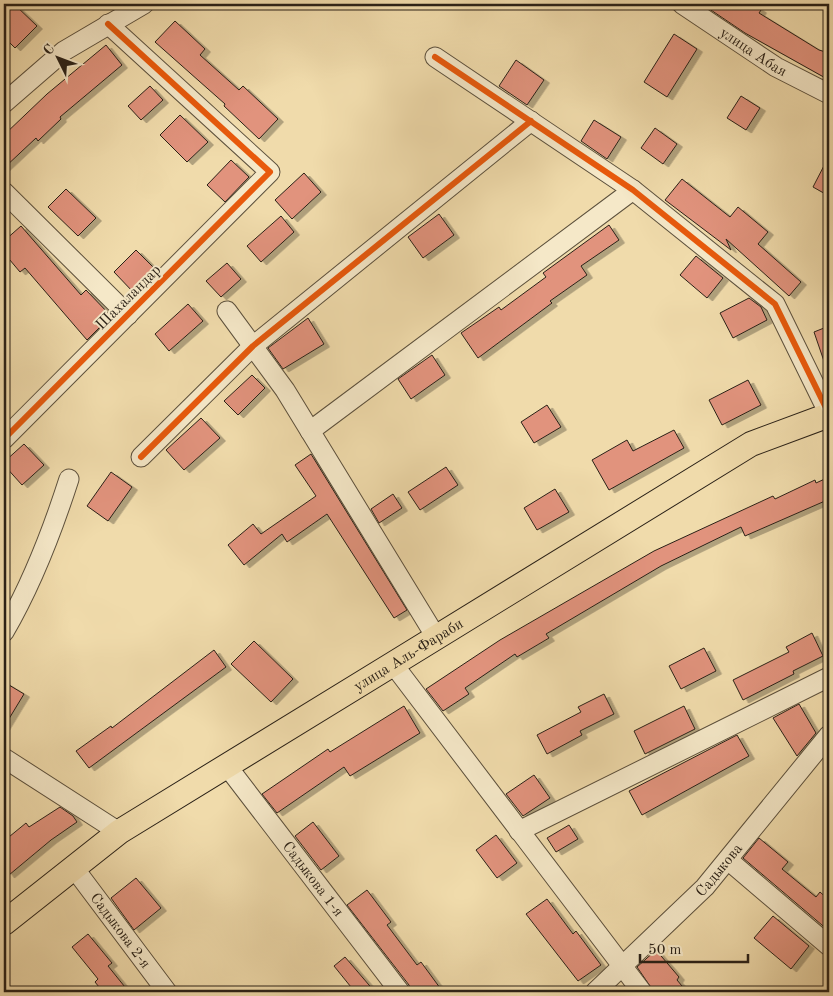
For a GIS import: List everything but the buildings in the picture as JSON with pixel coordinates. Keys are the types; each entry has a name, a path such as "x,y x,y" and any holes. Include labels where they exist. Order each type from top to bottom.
{"main road":[{"name":"улица Аль-Фараби","path":"4,923 119,832 751,444 829,414"}],"street":[{"path":"4,104 64,50 144,4"},
{"name":"улица Абая","path":"682,4 776,68 829,94"},
{"name":"Шахаландар","path":"4,440 270,172 108,24"},
{"path":"435,57 633,190 775,304 829,414"},
{"path":"141,457 253,346 531,121"},
{"path":"310,431 633,190"},
{"path":"4,192 128,315"},
{"path":"227,311 286,390 436,637"},
{"path":"4,632 18,608 53,528 69,479"},
{"path":"393,664 642,992"},
{"path":"519,831 829,677"},
{"name":"Садыкова","path":"595,992 705,887 829,735"},
{"path":"4,758 119,832"},
{"name":"Садыкова 1-я","path":"227,766 400,992"},
{"path":"728,860 829,946"},
{"name":"Садыкова 2-я","path":"74,868 167,992"}],"cycle path":[{"path":"4,439 270,172 108,24"},
{"path":"435,57 633,190 775,304 829,414"},
{"path":"141,457 253,346 531,121"}]}
